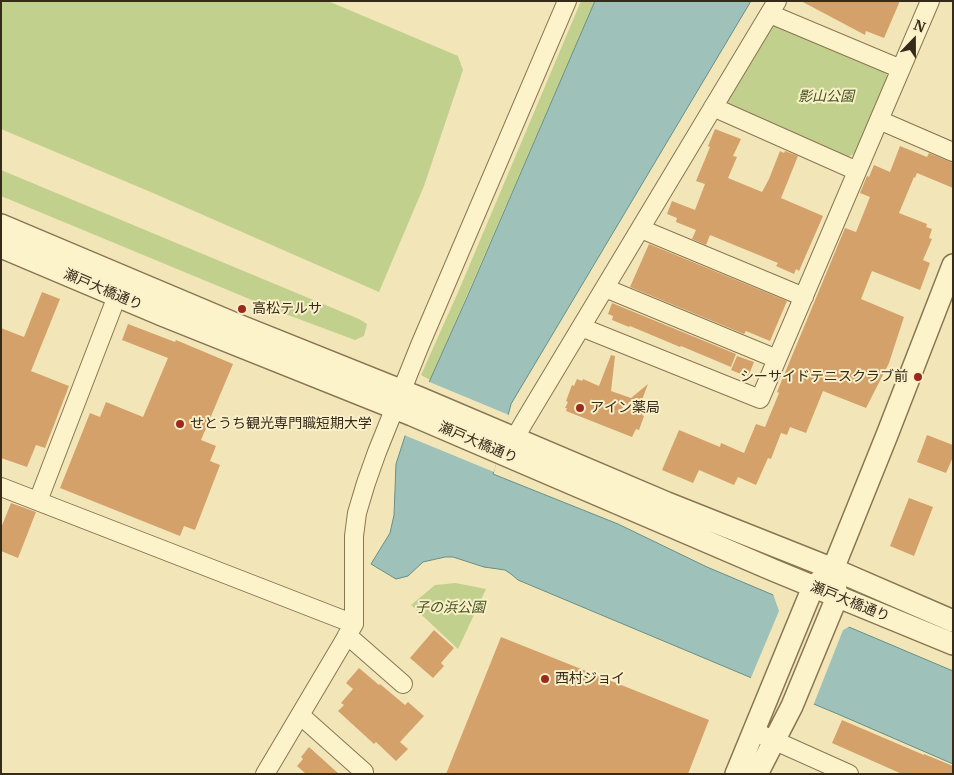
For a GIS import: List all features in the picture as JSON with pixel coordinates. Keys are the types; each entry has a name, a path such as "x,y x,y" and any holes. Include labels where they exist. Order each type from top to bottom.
{"street":[{"path":"265,774 351,630 354,536 357,513 377,452 407,403 567,1"},
{"path":"582,328 760,399 930,1"},
{"path":"506,445 582,328 773,8 901,69"},
{"path":"714,107 857,170"},
{"path":"879,120 953,152"},
{"name":"瀬戸大橋通り","path":"1,225 238,325 407,403 506,445 667,503 833,569 953,621"},
{"path":"641,229 804,297"},
{"name":"瀬戸大橋通り","path":"1,247 117,296 407,403"},
{"path":"736,774 809,595 833,569 953,265"},
{"path":"605,288 777,359"},
{"path":"38,501 117,296"},
{"name":"瀬戸大橋通り","path":"506,445 833,606 953,644"},
{"path":"1,486 351,630 403,684"},
{"path":"757,774 792,706 833,606 833,569"},
{"path":"300,715 364,772"},
{"path":"753,731 850,774"}],"green space":[{"path":"1,1 328,1 458,56 463,70 424,186 379,292 1,129"},
{"path":"581,1 595,1 430,380 421,375 459,290"},
{"name":"影山公園","path":"776,23 884,68 888,78 854,154 846,158 730,107 727,99 766,30"},
{"path":"1,170 359,319 367,324 364,336 355,340 288,315 1,196"},
{"name":"子の浜公園","path":"456,583 486,589 458,649 411,605 435,585"}],"water":[{"path":"595,1 751,1 511,404 493,474 618,524 707,567 953,671 953,764 518,580 505,570 484,567 453,557 445,557 423,562 408,576 396,579 371,564 390,533 394,515 396,464 405,436"}],"pier":[{"path":"427,381 509,415 494,472 404,435"},
{"path":"772,591 852,625 843,630 813,706 750,680 779,611"}],"building":[{"path":"801,1 900,1 884,38 866,31 865,35"},
{"path":"715,129 741,139 733,156 737,157 728,178 762,192 780,151 798,156 781,198 823,216 799,271 796,269 794,274 776,266 778,263 710,235 706,245 692,239 696,230 676,222 677,218 667,214 672,201 695,210 705,184 696,181"},
{"path":"900,146 927,157 929,153 953,163 953,188 917,173 899,213 927,224 926,227 932,229 929,238 932,239 923,260 930,263 920,290 872,271 861,299 904,317 889,363 866,408 823,391 806,433 790,427 787,435 781,433 771,459 768,458 756,485 738,477 734,485 699,470 693,483 662,470 679,430 720,447 721,443 744,453 756,424 765,427 779,393 777,392 845,228 856,232 870,197 860,193 867,176 869,177 874,165 890,172"},
{"path":"649,244 787,301 770,341 746,331 744,334 630,287"},
{"path":"42,292 60,299 31,371 69,386 45,448 36,445 27,467 1,458 1,328 24,337"},
{"path":"612,303 736,354 731,367 612,320 613,316 608,314"},
{"path":"128,324 175,342 176,340 233,364 201,440 216,446 210,461 220,465 195,530 184,526 180,536 60,488 90,413 100,417 106,402 143,417 168,358 122,340"},
{"path":"611,355 615,356 611,391 631,398 648,384 640,405 645,407 642,415 644,416 639,430 636,429 632,437 566,411 567,408 565,408 572,385 574,386 577,379 582,381 583,379 599,386"},
{"path":"737,356 754,362 748,377 731,370"},
{"path":"927,435 953,445 953,457 946,473 917,462"},
{"path":"909,498 933,507 914,556 890,546"},
{"path":"11,503 36,512 18,558 1,551 1,528"},
{"path":"434,630 454,648 441,663 444,666 433,678 410,658"},
{"name":"西村ジョイ","path":"501,637 709,720 688,774 446,774"},
{"path":"359,668 405,705 408,702 424,716 400,742 408,749 396,761 338,711 344,705 341,703 353,689 346,683"},
{"path":"842,720 953,766 953,774 902,774 832,743"},
{"path":"309,747 339,774 306,774 297,766"}],"place":[{"name":"高松テルサ","path":"242,309"},
{"name":"シーサイドテニスクラブ前","path":"918,377"},
{"name":"アイン薬局","path":"580,408"},
{"name":"せとうち観光専門職短期大学","path":"180,424"},
{"name":"西村ジョイ","path":"545,679"}]}
